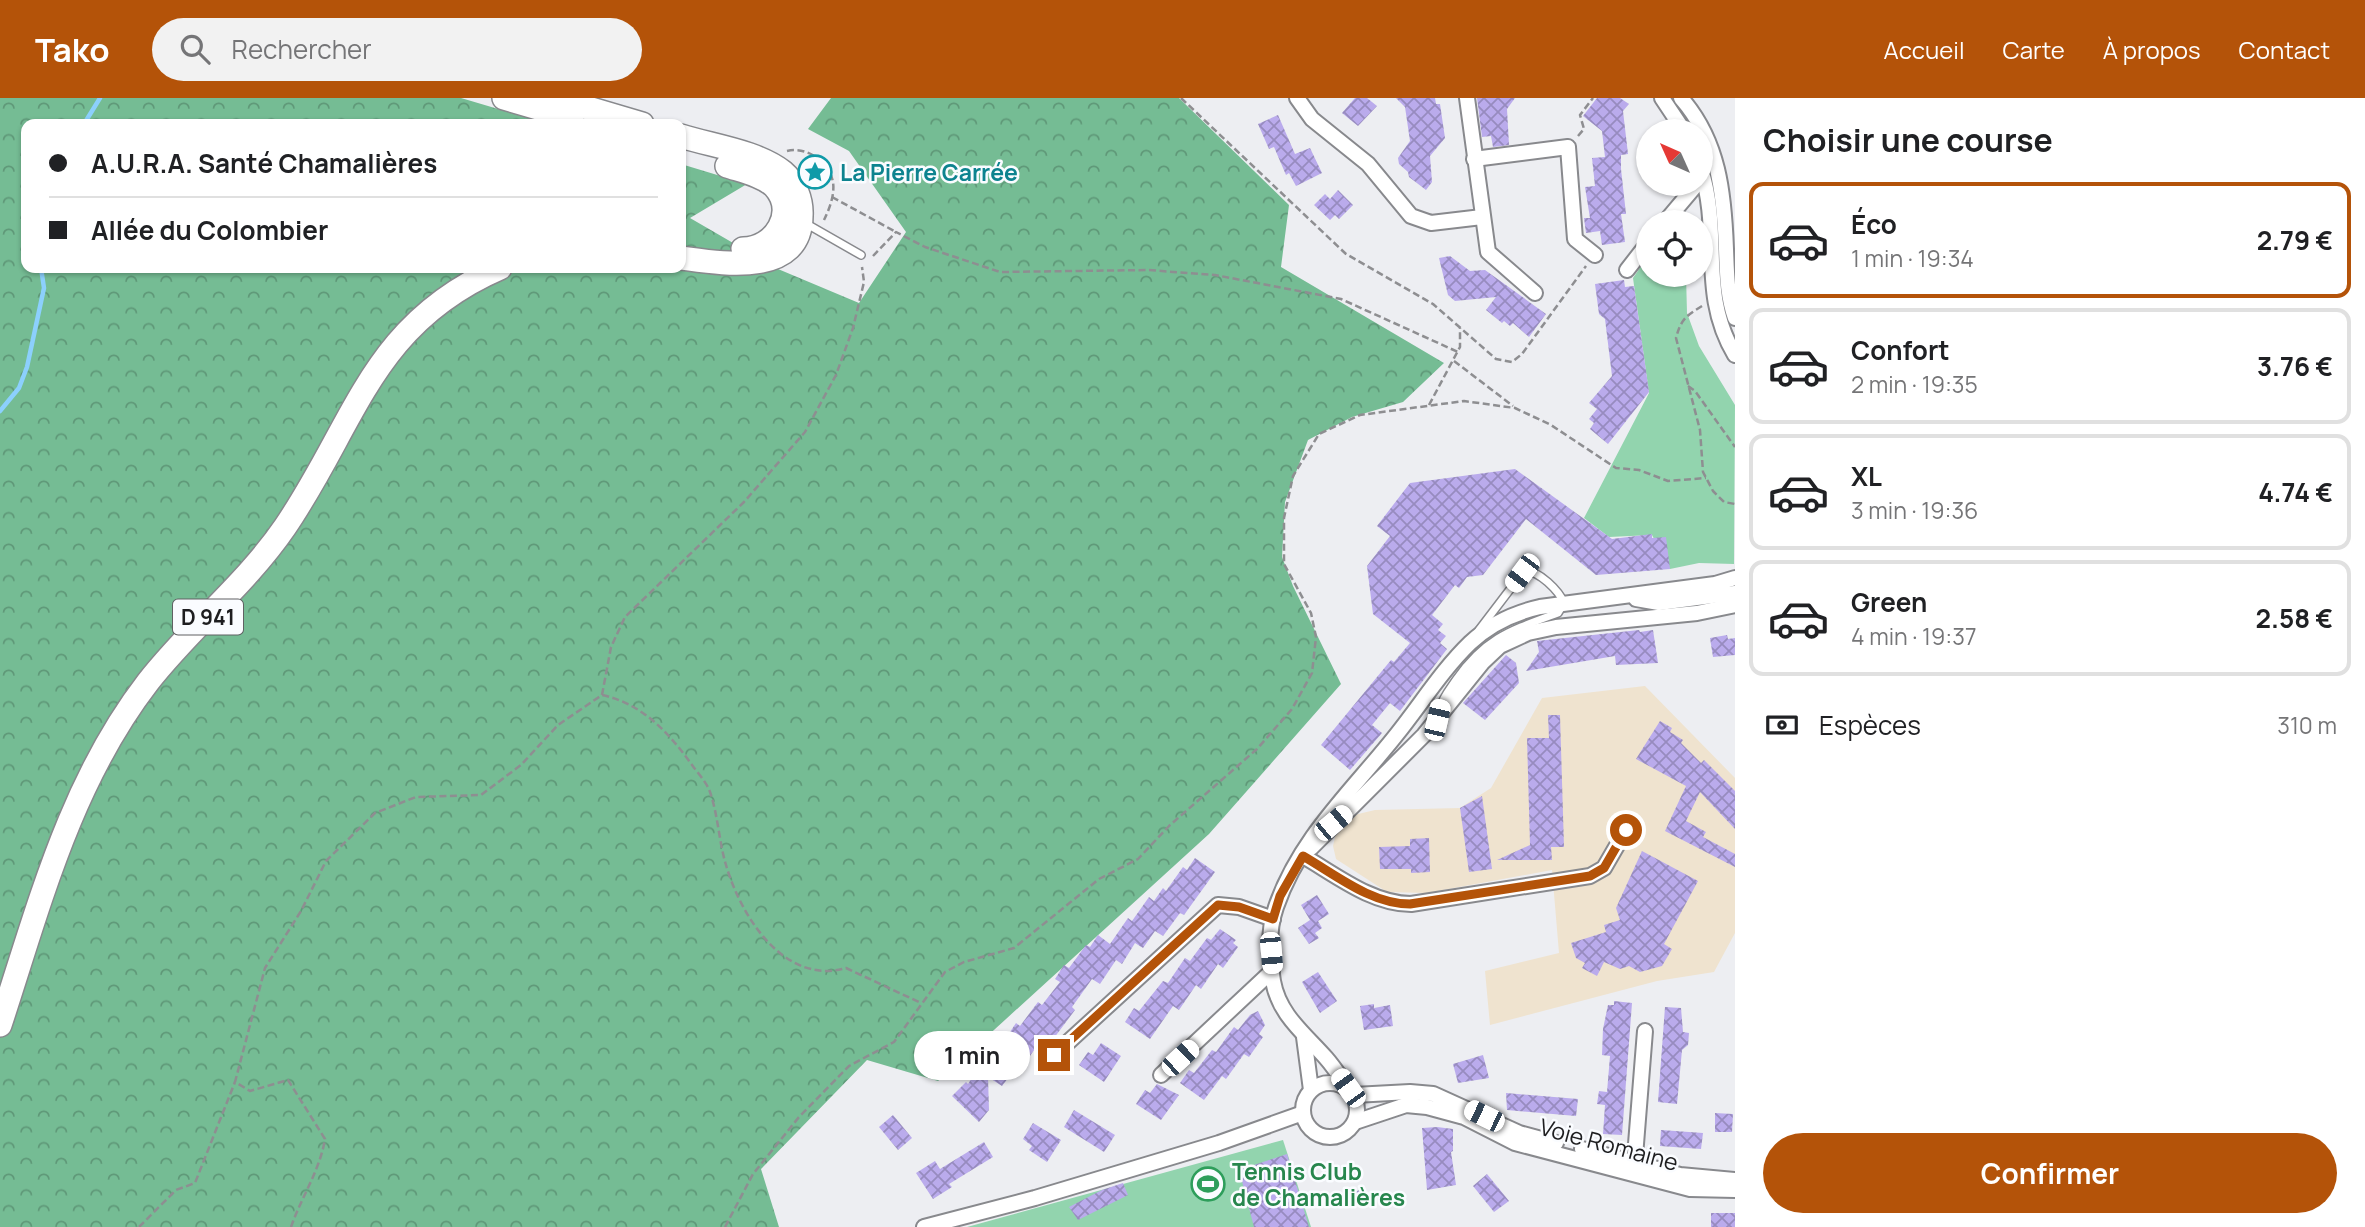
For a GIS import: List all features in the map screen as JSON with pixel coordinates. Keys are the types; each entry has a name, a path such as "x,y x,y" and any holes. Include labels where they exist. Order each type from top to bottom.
{"main road":[{"path":"554,98 625,119"},
{"path":"509,99 575,119"},
{"path":"686,138 769,164 786,175 795,188 801,222 788,246 763,261 740,264 686,259"},
{"path":"686,154 769,182 801,222"},
{"path":"686,244 758,247 776,234 801,222"},
{"name":"D 941","path":"0,987 55,818 100,728 173,635 227,579 264,534 292,493 338,405 370,357 413,309 464,273"},
{"name":"D 941","path":"0,1025 61,840 86,780 117,727 149,681 242,582 284,528 359,394 381,362 443,300 491,273"}],"street":[{"path":"1297,98 1312,120 1368,164 1411,216 1431,223 1482,217"},
{"path":"1467,98 1489,255 1535,293"},
{"path":"1662,98 1676,119"},
{"path":"1681,98 1715,155"},
{"path":"1694,98 1709,128 1715,155 1724,209 1728,292 1735,318"},
{"path":"1475,159 1569,147 1576,239 1595,255"},
{"path":"1674,210 1685,196"},
{"path":"1707,196 1713,298 1721,329 1735,355"},
{"path":"1627,270 1636,258"},
{"path":"1304,1037 1311,1090 1303,1113 1310,1127 1326,1137 1338,1136 1355,1122 1358,1112 1351,1091 1285,1012 1273,983 1273,919 1280,896 1316,828 1382,753 1461,653 1503,620 1528,610 1715,584 1735,578"},
{"path":"1619,597 1659,603 1735,593"},
{"path":"1303,856 1437,720 1491,654 1519,637 1556,627 1697,613 1735,606"},
{"path":"1648,617 1692,622 1735,615"},
{"path":"1303,856 1371,897 1396,904 1410,904 1590,876 1604,868 1626,830"},
{"path":"1054,1055 1218,905 1239,907 1273,919"},
{"path":"1161,1075 1272,971"},
{"path":"1634,1168 1645,1031"},
{"path":"1311,1090 1329,1082 1351,1091"},
{"name":"Voie Romaine","path":"1351,1091 1433,1094 1519,1133 1690,1188 1735,1190"},
{"name":"Voie Romaine","path":"1355,1122 1406,1105 1427,1107 1464,1117 1516,1143 1634,1168 1735,1180"},
{"path":"924,1227 1035,1198 1261,1129 1303,1113"},
{"path":"1261,1129 1310,1127"}],"lane":[{"path":"801,222 861,255"},
{"path":"1437,720 1446,694 1485,646 1515,628 1558,613 1564,603 1560,595 1535,573 1524,570 1461,653"}],"path":[{"path":"1181,98 1346,254 1433,304 1496,359 1512,362 1522,354 1595,255"},
{"path":"1569,147 1584,129 1580,115 1593,98"},
{"path":"769,164 785,151 792,150 813,155 827,168 833,183 832,197 801,222"},
{"path":"832,197 925,247 1000,272 1148,270 1214,275 1341,299 1458,352"},
{"path":"863,268 896,232"},
{"path":"139,1227 176,1189 195,1183 235,1082 265,968 301,912 326,861 375,813 416,797 481,795 521,765 558,725 602,695 611,647 625,617 744,502 805,432 836,375 853,328 864,282 861,255"},
{"path":"1713,298 1687,313 1680,323 1676,338 1700,430 1701,459 1706,478 1724,502 1735,503"},
{"path":"1429,405 1458,352 1460,327"},
{"path":"1453,360 1515,408 1550,425 1616,468 1639,470 1668,481 1706,478"},
{"path":"1688,386 1695,391 1735,447"},
{"path":"725,1227 753,1174 807,1107 849,1066 894,1042 948,970 1014,948 1099,879 1138,859 1281,723 1306,689 1316,646 1311,613 1283,561 1284,518 1293,476 1315,438 1332,426 1360,415 1464,401 1515,408"},
{"path":"602,695 622,700 650,717 678,746 710,790 726,867 747,914 775,949 793,964 829,973 846,968 921,1003"},
{"path":"235,1082 250,1091 288,1080 325,1139 322,1157 302,1196 291,1227"}],"shaded area":[{"path":"1645,686 1735,778 1735,933 1714,972 1657,981 1490,1025 1485,971 1559,953 1552,870 1427,893 1387,892 1336,859 1333,846 1336,833 1354,815 1375,810 1460,808 1491,788 1542,698"}],"green space":[{"path":"0,98 461,98 532,119 21,119 21,273 686,273 686,166 747,184 690,218 778,269 859,303 906,232 849,151 808,129 831,98 1179,98 1289,205 1281,267 1444,363 1403,402 1352,417 1308,440 1285,502 1282,557 1293,586 1341,684 1209,834 938,1081 867,1060 761,1169 779,1227 0,1227"},
{"path":"1636,274 1636,287 1686,287 1687,313 1699,346 1735,405 1734,564 1699,563 1670,569 1652,535 1609,537 1584,518 1649,393 1633,278"},
{"name":"Tennis Club de Chamalières","path":"1283,1140 1311,1227 967,1227"}],"building":[{"path":"1355,98 1367,98 1377,106 1358,126 1342,113"},
{"path":"1396,98 1435,98 1436,104 1440,104 1445,138 1430,156 1432,182 1426,190 1409,177 1408,172 1399,164 1398,158 1410,141 1405,107"},
{"path":"1477,98 1515,98 1507,109 1509,145 1493,147 1491,136 1482,137"},
{"path":"1597,98 1620,98 1629,104 1623,111 1628,154 1621,155 1626,214 1621,214 1625,242 1602,245 1600,231 1586,233 1584,218 1590,218 1585,187 1595,186 1592,158 1605,157 1602,131 1583,116"},
{"path":"1278,115 1295,154 1310,148 1322,173 1296,186 1289,173 1286,175 1274,147 1269,149 1258,124"},
{"path":"1338,190 1353,205 1339,219 1335,215 1330,220 1314,205 1325,194 1330,199"},
{"path":"1450,256 1470,271 1485,270 1546,314 1529,337 1513,323 1510,326 1504,321 1502,323 1486,310 1496,297 1455,301 1448,295 1439,258"},
{"path":"1624,280 1625,287 1634,286 1649,392 1608,444 1590,429 1594,423 1589,419 1597,409 1589,403 1612,376 1605,319 1599,314 1595,284"},
{"path":"1515,469 1612,539 1652,534 1652,538 1666,537 1670,569 1596,575 1526,519 1483,575 1467,577 1459,588 1455,585 1432,615 1443,624 1438,630 1446,636 1440,643 1447,649 1400,711 1390,703 1372,725 1382,733 1350,770 1321,745 1391,660 1394,662 1410,643 1373,614 1367,566 1390,536 1377,526 1410,483"},
{"path":"1653,630 1658,663 1616,665 1615,656 1526,671 1539,652 1537,641"},
{"path":"1727,635 1728,639 1735,638 1735,655 1713,657 1710,638"},
{"path":"1506,655 1516,663 1519,683 1485,720 1463,703"},
{"path":"1548,715 1560,715 1564,847 1551,847 1552,860 1497,860 1530,845 1527,738 1549,738"},
{"path":"1660,721 1672,728 1670,732 1683,740 1681,743 1701,763 1704,760 1735,791 1735,829 1700,792 1686,821 1706,832 1703,837 1735,854 1735,867 1665,831 1686,786 1636,759"},
{"path":"1482,796 1492,869 1469,872 1460,808"},
{"path":"1429,838 1430,872 1411,873 1411,869 1380,869 1379,847 1410,846 1410,839"},
{"path":"1642,851 1698,881 1664,944 1672,949 1662,966 1640,972 1629,966 1620,969 1604,962 1597,976 1582,968 1585,963 1576,958 1571,943 1606,932 1604,925 1620,920 1616,908"},
{"path":"1195,858 1215,872 1184,915 1180,913 1163,936 1155,931 1143,948 1135,943 1122,964 1116,960 1100,984 1092,979 1072,1007 1075,1010 1051,1042 1043,1037 1019,1072 1015,1069 1002,1086 988,1077 989,1110 979,1122 952,1096 966,1082 968,1084 987,1055 992,1059 1016,1023 1020,1026 1038,1002 1042,1005 1060,982 1055,979 1064,965 1069,968 1086,945 1090,947 1098,935 1110,944 1128,918 1132,921 1149,897 1154,901 1163,888 1166,891 1183,867 1187,870"},
{"path":"1317,895 1329,914 1318,921 1322,928 1315,933 1319,938 1309,944 1298,928 1310,920 1301,905"},
{"path":"1220,929 1236,940 1233,943 1238,947 1223,968 1218,964 1201,989 1196,985 1179,1010 1173,1006 1150,1039 1125,1022 1134,1008 1139,1011 1163,981 1168,983 1185,958 1190,961 1207,938 1211,940"},
{"path":"1318,972 1337,1001 1320,1013 1302,982"},
{"path":"1614,1001 1632,1003 1622,1135 1603,1134 1605,1105 1597,1104 1599,1091 1607,1092 1610,1056 1602,1055 1603,1029 1608,1005 1614,1005"},
{"path":"1374,1004 1374,1008 1390,1005 1393,1026 1364,1030 1360,1006"},
{"path":"1665,1007 1681,1008 1683,1032 1689,1033 1688,1045 1682,1050 1677,1104 1658,1102"},
{"path":"1258,1011 1265,1025 1259,1034 1263,1037 1249,1057 1244,1054 1226,1079 1222,1076 1204,1100 1180,1083 1189,1070 1194,1073 1212,1050 1216,1052 1234,1027 1238,1030 1250,1015"},
{"path":"1101,1043 1121,1056 1104,1082 1079,1065 1088,1052 1093,1055"},
{"path":"1483,1055 1489,1078 1458,1083 1453,1064"},
{"path":"1157,1084 1179,1095 1161,1120 1136,1104 1145,1090 1150,1093"},
{"path":"1506,1093 1578,1099 1576,1116 1507,1110"},
{"path":"1074,1110 1115,1135 1104,1152 1064,1127"},
{"path":"1715,1113 1733,1114 1732,1132 1715,1132"},
{"path":"893,1115 912,1138 898,1150 879,1127"},
{"path":"1033,1123 1061,1140 1047,1162 1029,1150 1032,1146 1023,1139"},
{"path":"1422,1128 1453,1129 1451,1152 1456,1185 1427,1190"},
{"path":"1661,1130 1703,1133 1701,1149 1660,1146"},
{"path":"984,1142 993,1157 949,1184 952,1187 933,1199 916,1173 935,1161 940,1169"},
{"path":"1287,1154 1309,1227 1254,1227 1239,1170"},
{"path":"1487,1174 1509,1201 1494,1212 1473,1186"},
{"path":"1123,1183 1128,1195 1078,1220 1069,1207 1102,1190"},
{"path":"1363,1189 1366,1201 1352,1205 1348,1194"},
{"path":"1711,1213 1735,1213 1735,1227 1711,1227"}],"waterway":[{"path":"87,119 100,98"},
{"path":"0,411 19,388 27,367 44,288 42,273"}],"place":[{"name":"La Pierre Carrée","path":"815,172"},
{"name":"Tennis Club de Chamalières","path":"1208,1184"}],"route":[{"path":"1054,1055 1218,905 1239,907 1273,919 1280,896 1303,856 1342,877 1371,897 1396,904 1410,904 1590,876 1604,868 1626,830"}]}
